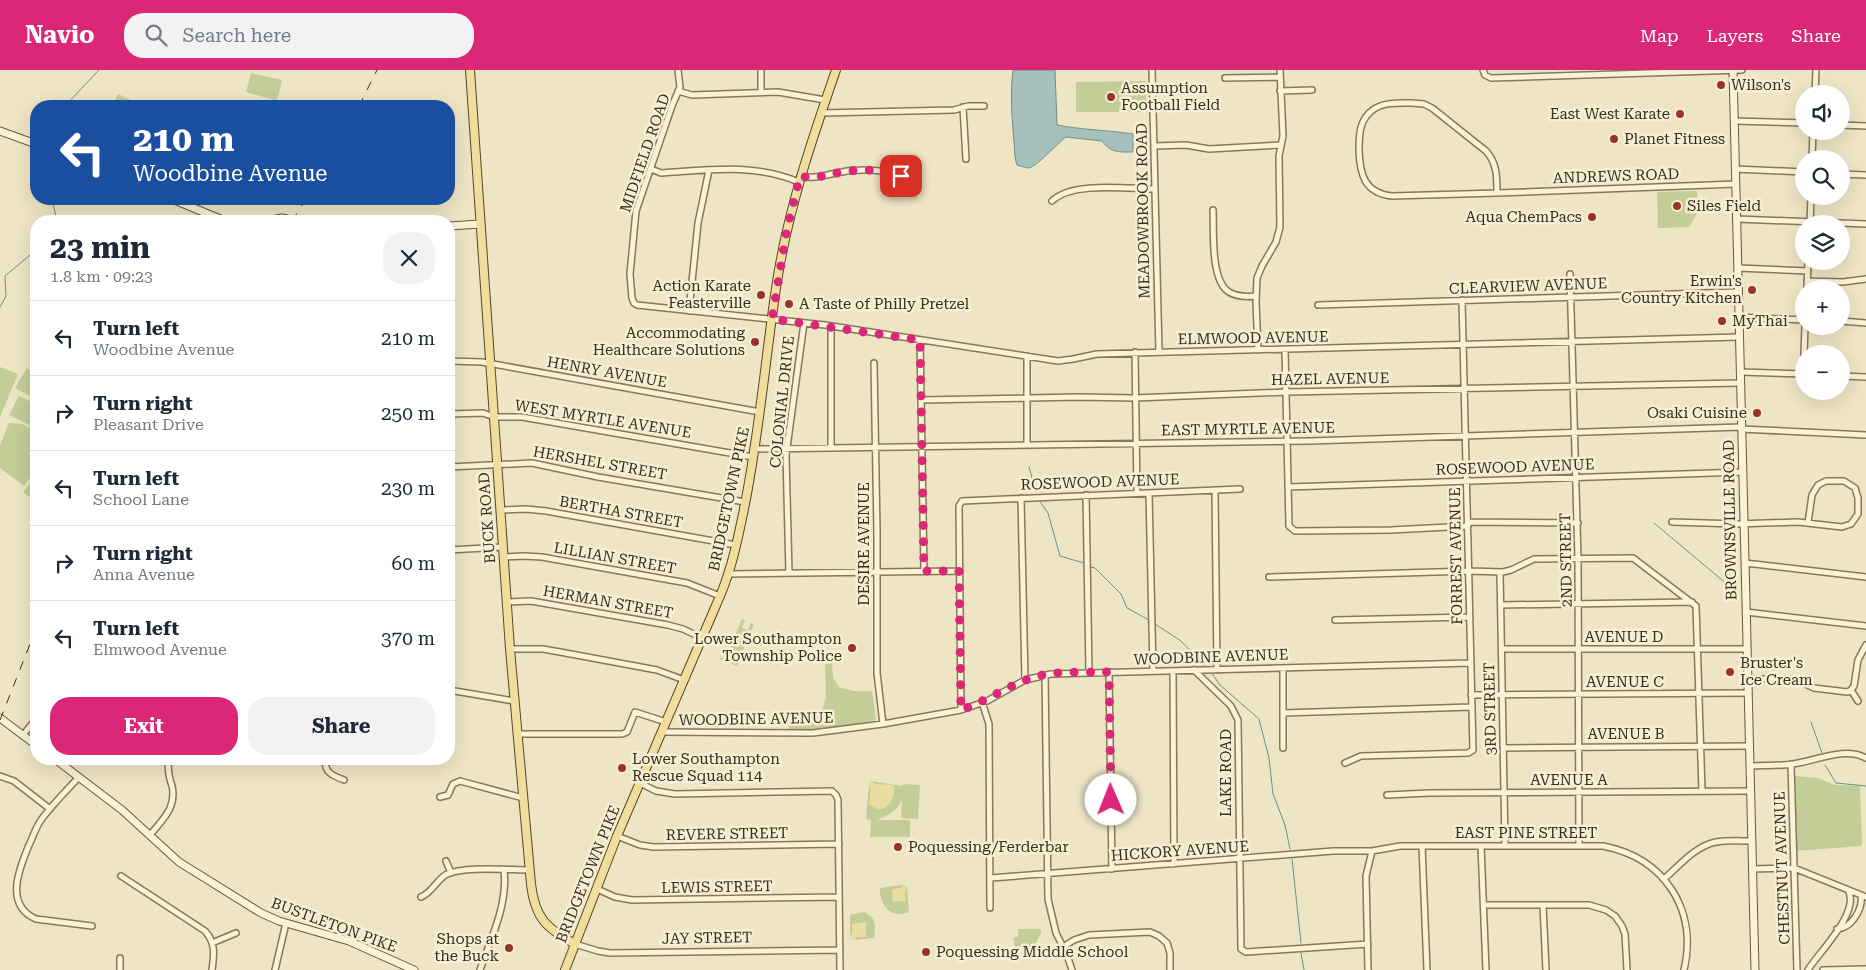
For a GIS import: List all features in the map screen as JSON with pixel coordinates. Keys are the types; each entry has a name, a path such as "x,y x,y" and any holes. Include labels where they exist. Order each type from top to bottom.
{"main road":[{"name":"BUCK ROAD","path":"470,70 510,648 532,898 542,920 553,931 575,944"},
{"name":"BRIDGETOWN PIKE","path":"565,970 618,836 728,574 736,546 754,453 772,319 787,229 799,179 836,70"}],"street":[{"name":"MIDFIELD ROAD","path":"634,303 630,274 638,202 678,92 681,81 678,70"},
{"path":"762,70 762,92"},
{"name":"MEADOWBROOK ROAD","path":"1152,70 1158,352"},
{"path":"1258,350 1256,296 1259,272 1279,233 1279,156 1283,136 1280,70"},
{"path":"1530,70 1530,76"},
{"name":"BROWNSVILLE ROAD","path":"1733,70 1755,970"},
{"path":"1484,73 1491,78 1575,72 1742,70"},
{"path":"1815,85 1816,70"},
{"path":"1225,78 1280,77"},
{"path":"1280,91 1312,90"},
{"path":"678,92 692,94 788,92 825,100"},
{"name":"ANDREWS ROAD","path":"1497,193 1496,172 1494,163 1489,155 1428,106 1419,103 1387,104 1372,110 1363,120 1359,136 1360,168 1364,180 1376,192 1392,196 1497,193 1736,184"},
{"path":"821,113 954,110 963,107 984,106"},
{"path":"963,107 966,159"},
{"path":"1734,121 1795,123"},
{"path":"1850,125 1866,126"},
{"path":"0,131 30,142"},
{"path":"1154,146 1186,144 1209,149 1280,146"},
{"path":"651,169 661,173 709,170 763,170 799,179 850,171 890,172 903,177"},
{"path":"1735,169 1795,172"},
{"path":"689,311 698,223 709,170"},
{"path":"1850,174 1866,175"},
{"path":"1052,201 1062,193 1092,188 1155,189"},
{"path":"186,205 211,215"},
{"path":"1212,210 1214,252 1220,280 1226,289 1234,295 1256,296"},
{"path":"1736,219 1795,222"},
{"path":"455,226 480,224"},
{"path":"1850,224 1866,224"},
{"path":"1738,268 1808,271 1807,280"},
{"name":"2ND STREET","path":"1570,274 1576,433 1580,649 1579,845"},
{"path":"1850,281 1866,278"},
{"name":"CLEARVIEW AVENUE","path":"1318,305 1738,292"},
{"name":"FORREST AVENUE","path":"1345,763 1361,756 1472,752 1462,300"},
{"name":"ELMWOOD AVENUE","path":"634,303 637,305 830,326 1058,361 1097,354 1135,352 1463,346 1739,337"},
{"path":"1739,317 1795,320"},
{"path":"1850,322 1866,323"},
{"name":"COLONIAL DRIVE","path":"789,573 787,449 804,323"},
{"path":"830,326 831,448"},
{"path":"920,340 924,571"},
{"path":"1285,350 1289,526 1294,531 1391,530 1468,524 1578,523"},
{"path":"1135,352 1137,493"},
{"path":"1027,356 1028,446"},
{"name":"HENRY AVENUE","path":"455,361 482,362 760,412"},
{"name":"DESIRE AVENUE","path":"874,363 877,673 883,724"},
{"path":"1740,372 1795,374"},
{"path":"1850,376 1866,377"},
{"name":"HAZEL AVENUE","path":"921,400 1135,398 1287,392 1740,383"},
{"name":"WEST MYRTLE AVENUE","path":"455,414 483,413 494,417 522,416 754,453"},
{"name":"EAST MYRTLE AVENUE","path":"754,453 787,449 1287,441 1741,428 1866,435"},
{"name":"HERSHEL STREET","path":"455,467 532,463 598,477 745,502"},
{"name":"ROSEWOOD AVENUE","path":"1288,487 1743,472"},
{"path":"1672,522 1744,524 1790,522 1808,524 1839,527 1851,524 1859,511 1858,495 1855,488 1844,481 1826,481 1818,485 1812,495 1808,524"},
{"name":"ROSEWOOD AVENUE","path":"959,571 959,506 962,501 1240,489"},
{"path":"1214,490 1217,670"},
{"path":"1149,493 1152,671"},
{"path":"1086,495 1089,673"},
{"path":"1021,498 1025,680"},
{"name":"BERTHA STREET","path":"501,510 526,509 546,512 736,546"},
{"path":"455,550 503,547"},
{"name":"LILLIAN STREET","path":"504,557 536,556 695,585 720,596"},
{"path":"1269,577 1469,571 1500,573 1512,570 1534,559 1636,558 1692,602 1697,609 1702,791"},
{"path":"1745,563 1866,577"},
{"path":"728,574 959,571 961,710"},
{"name":"3RD STREET","path":"1500,573 1505,845"},
{"name":"HERMAN STREET","path":"507,602 531,601 668,625 702,638"},
{"path":"1501,605 1692,602"},
{"path":"1746,612 1866,626"},
{"path":"1335,620 1470,617"},
{"path":"1748,679 1797,680 1814,688 1847,692 1854,686 1858,660 1866,645"},
{"path":"510,648 543,648 657,670 684,680"},
{"name":"AVENUE D","path":"1502,649 1747,649"},
{"name":"WOODBINE AVENUE","path":"662,732 813,733 883,724 961,710 982,702 1025,680 1045,674 1471,663"},
{"path":"1283,668 1283,748"},
{"path":"1173,670 1174,864"},
{"name":"LAKE ROAD","path":"1194,670 1231,706 1238,720 1240,948 1243,951 1368,944"},
{"path":"1109,672 1112,869"},
{"path":"1045,674 1048,900 1052,920 1072,970"},
{"path":"1851,690 1858,701"},
{"path":"455,691 514,701"},
{"name":"AVENUE C","path":"1471,695 1748,693"},
{"path":"982,702 989,724 990,908"},
{"path":"1283,713 1471,707"},
{"path":"517,734 622,734 627,732 635,712 666,722"},
{"path":"0,718 30,740"},
{"path":"23,735 30,726"},
{"name":"AVENUE B","path":"1503,748 1750,746"},
{"path":"1750,766 1791,764 1849,753 1859,754 1866,758"},
{"name":"CHESTNUT AVENUE","path":"1791,764 1797,970"},
{"name":"BUSTLETON PIKE","path":"63,765 122,810 171,855 191,870 261,913 286,923 349,941 414,970"},
{"path":"150,834 168,814 172,804 173,792 168,772 169,765"},
{"path":"325,765 326,770 332,775 344,780"},
{"path":"0,776 14,781 50,809"},
{"path":"79,777 38,824 19,870 16,893 18,903 28,915 36,919 92,926"},
{"path":"440,797 448,795 453,784 460,781 523,798"},
{"path":"640,783 656,791 675,794 834,793 838,800 840,970"},
{"name":"AVENUE A","path":"1387,795 1429,792 1751,791"},
{"name":"REVERE STREET","path":"618,836 640,845 654,847 839,844"},
{"path":"1664,879 1694,852 1706,845 1722,841 1752,842"},
{"name":"EAST PINE STREET","path":"1372,851 1400,846 1579,845 1604,846 1625,852 1648,864 1664,879 1677,898 1686,921 1688,946 1684,970"},
{"path":"1422,846 1427,970"},
{"path":"1481,846 1486,970"},
{"path":"1368,970 1366,876 1372,851"},
{"name":"HICKORY AVENUE","path":"991,878 1334,852 1372,851"},
{"path":"446,861 451,873"},
{"path":"1752,869 1794,868 1864,896 1852,922 1846,928 1837,929"},
{"path":"421,897 443,877 451,873 480,870 529,870"},
{"path":"480,970 503,902 505,888 504,870"},
{"path":"121,876 203,930 212,943 214,952 212,970"},
{"name":"LEWIS STREET","path":"597,889 616,897 632,900 839,897"},
{"path":"1808,970 1815,959 1826,948 1844,920 1848,909 1850,893 1847,889"},
{"path":"1484,905 1589,905 1601,908 1612,913 1622,926 1625,934 1627,970"},
{"path":"1543,905 1546,970"},
{"path":"275,970 286,923"},
{"path":"1063,947 1074,940 1088,936 1150,932 1159,936 1166,943 1170,953 1170,970"},
{"path":"212,943 236,934"},
{"name":"JAY STREET","path":"575,944 598,952 610,953 840,950"},
{"path":"120,958 120,970"},
{"path":"1822,970 1866,969"}],"green space":[{"path":"251,73 282,80 277,100 246,92"},
{"name":"Assumption Football Field","path":"1146,81 1146,112 1076,112 1076,82"},
{"path":"118,94 131,100 115,100"},
{"name":"Siles Field","path":"1697,191 1698,212 1689,227 1658,228 1657,192"},
{"path":"0,367 18,374 0,417"},
{"path":"27,368 30,370 30,396 15,388"},
{"path":"19,396 30,401 29,425 9,415"},
{"path":"9,423 22,424 30,428 30,478 24,486 0,468 0,445"},
{"path":"30,483 30,497 23,492"},
{"path":"742,619 745,620 742,628 748,630 751,623 754,624 740,657 745,660 740,660 737,666 720,659 720,657 725,659"},
{"path":"832,663 833,678 839,687 853,691 872,691 876,720 830,729 789,731 789,719 821,715 826,697 825,664"},
{"path":"1794,776 1818,778 1835,785 1860,786 1862,846 1795,851"},
{"path":"871,781 903,786 903,784 920,785 918,819 901,818 902,800 892,813 877,820 910,820 910,837 870,837 871,820 866,819 869,784"},
{"path":"902,885 907,887 909,912 897,914 884,905 880,888"},
{"path":"864,912 873,919 874,938 853,940 850,937 850,915"},
{"path":"1018,929 1041,929 1035,945 1016,950 1013,938 1018,936"}],"sand":[{"path":"871,781 875,784 894,785 891,801 884,808 875,808 869,804 871,788 868,787"},
{"path":"902,886 907,888 905,892 906,901 893,902 892,889 901,888"},
{"path":"866,922 866,937 855,937 856,940 853,940 850,937 852,934 852,924"}],"water":[{"path":"1013,70 1055,70 1057,125 1133,134 1133,152 1112,150 1102,141 1066,137 1032,167 1028,168 1017,165 1012,106"}],"waterway":[{"path":"71,100 99,70"},
{"path":"53,205 56,215"},
{"path":"0,307 6,296 5,276 30,255"},
{"path":"1029,467 1036,492"},
{"path":"1039,500 1048,513 1060,556 1084,563"},
{"path":"1654,523 1734,590"},
{"path":"1090,567 1095,568 1121,594 1127,608 1149,620"},
{"path":"1155,624 1181,641 1205,666"},
{"path":"1211,672 1220,685 1259,719 1269,758 1273,794 1285,825 1290,849"},
{"path":"1811,722 1822,753"},
{"path":"1825,765 1836,783 1866,786"},
{"path":"1292,859 1301,943"},
{"path":"1301,953 1304,970"}],"railway":[{"path":"362,100 377,70"},
{"path":"296,215 302,205"},
{"path":"0,720 30,644"}],"place":[{"name":"Wilson's","path":"1721,85"},
{"name":"Assumption Football Field","path":"1111,97"},
{"name":"East West Karate","path":"1680,114"},
{"name":"Planet Fitness","path":"1614,139"},
{"name":"Siles Field","path":"1677,206"},
{"name":"Aqua ChemPacs","path":"1592,217"},
{"name":"Erwin's Country Kitchen","path":"1752,290"},
{"name":"Action Karate Feasterville","path":"761,295"},
{"name":"A Taste of Philly Pretzel","path":"789,304"},
{"name":"MyThai","path":"1722,321"},
{"name":"Accommodating Healthcare Solutions","path":"755,342"},
{"name":"Osaki Cuisine","path":"1757,413"},
{"name":"Lower Southampton Township Police","path":"852,648"},
{"name":"Bruster's Ice Cream","path":"1730,672"},
{"name":"Lower Southampton Rescue Squad 114","path":"622,768"},
{"name":"Poquessing/Ferderbar","path":"898,847"},
{"name":"Shops at the Buck","path":"509,948"},
{"name":"Poquessing Middle School","path":"926,952"}],"route":[{"path":"901,176 890,172 844,171 816,178 800,176 787,229 772,319 920,340 924,571 959,571 962,673 961,710 975,706 1036,676 1109,672 1111,800"}]}
